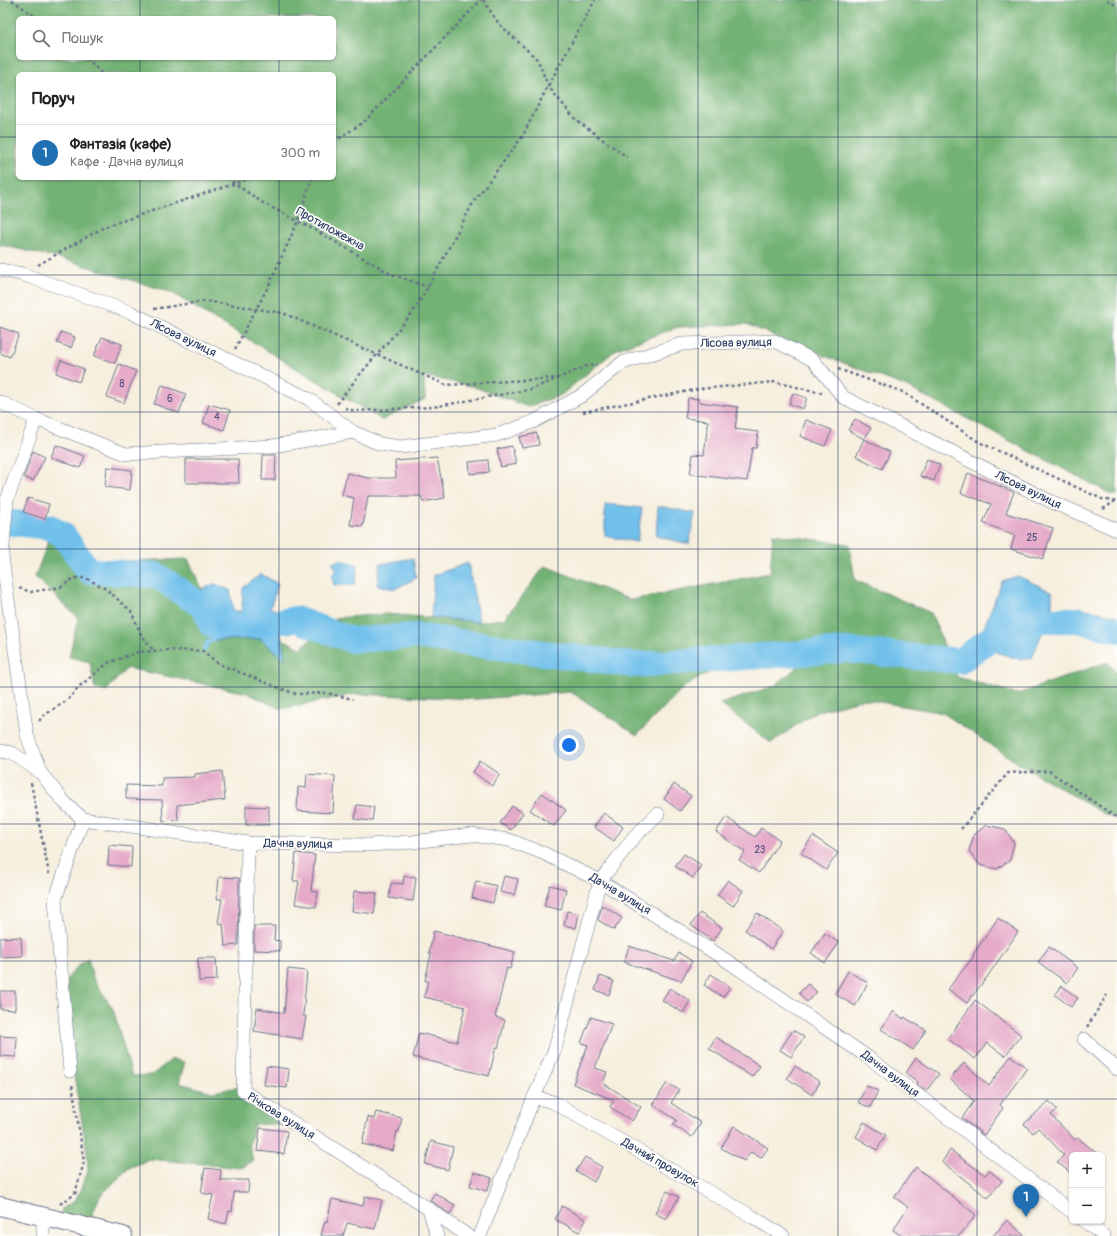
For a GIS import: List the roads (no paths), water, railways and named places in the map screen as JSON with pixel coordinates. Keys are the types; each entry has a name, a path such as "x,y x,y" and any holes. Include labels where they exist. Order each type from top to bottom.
{"street":[{"name":"Лісова вулиця","path":"0,270 22,274 130,312 310,399 353,432 380,444 400,447 497,435 533,422 582,396 622,363 682,344 775,341 813,360 843,397 1050,501 1117,530"},
{"path":"0,402 36,419 126,454 273,446 353,432"},
{"path":"36,419 8,500 2,557 27,735 40,772 64,802 83,819 54,900 70,1071"},
{"path":"0,751 12,753 40,772"},
{"path":"480,1236 534,1097 555,1049 600,881 634,837 658,814"},
{"name":"Дачна вулиця","path":"83,819 248,843 370,845 471,835 509,840 543,853 600,881 720,956 869,1058 1069,1210"},
{"name":"Річкова вулиця","path":"248,843 242,1091 429,1209 468,1236"},
{"path":"1084,1039 1117,1069"},
{"name":"Дачний провулок","path":"534,1097 553,1102 753,1217 783,1236"},
{"path":"0,1206 123,1236"},
{"path":"429,1209 437,1236"},
{"path":"43,1217 43,1236"},
{"path":"1088,1224 1104,1236"}],"water":[{"path":"605,504 642,508 637,542 605,536"},
{"path":"658,506 695,513 689,544 656,536"},
{"path":"413,558 416,578 395,589 377,585 380,564"},
{"path":"340,560 358,565 355,585 334,585 332,576 337,569 332,563"},
{"path":"468,563 479,622 431,617 434,575"},
{"path":"261,574 278,584 270,608 325,625 310,631 280,627 285,659 261,639 212,640 202,589 215,584 230,590 234,611 242,611 243,588"},
{"path":"1018,576 1052,592 1052,608 1032,658 1021,660 987,649 980,638 1002,581"},
{"path":"1078,607 1117,616 1117,633 1072,626 1068,616"}],"waterway":[{"path":"13,523 50,527 63,535 89,571 156,575 205,608 211,624 237,625"},
{"path":"284,621 295,619 352,640 415,636 634,665 845,650 960,661 1016,620 1077,620 1117,630"},
{"path":"204,650 207,643 212,640"}],"place":[{"name":"Фантазія (кафе)","path":"1026,1217"}]}
